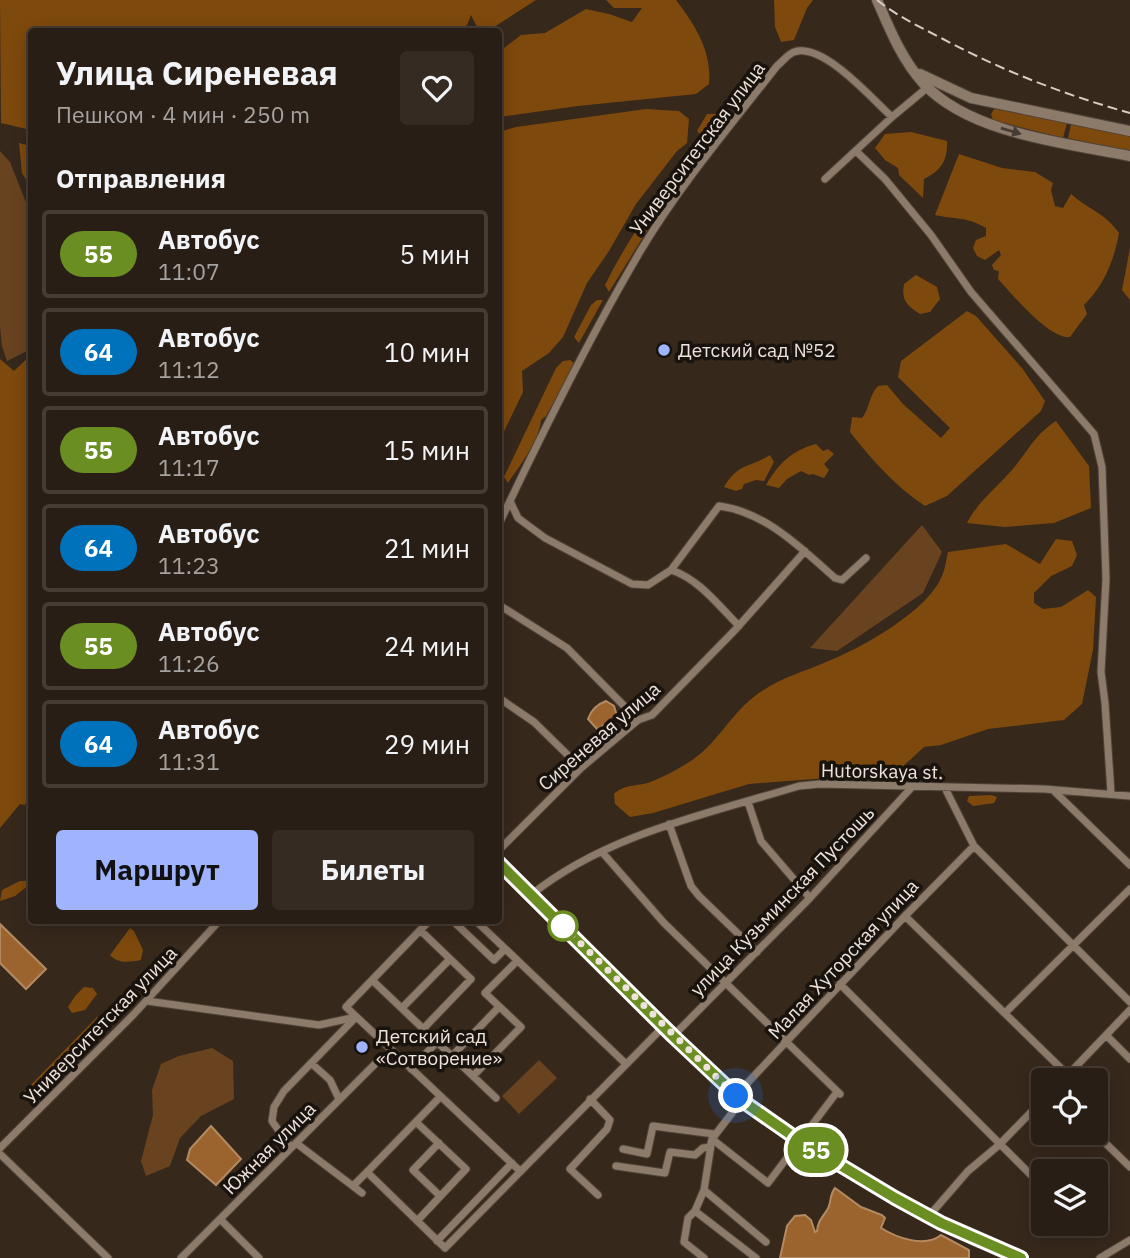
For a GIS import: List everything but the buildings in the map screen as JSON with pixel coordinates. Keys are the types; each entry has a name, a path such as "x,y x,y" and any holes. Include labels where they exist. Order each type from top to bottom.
{"main road":[{"path":"877,0 901,52 928,88 956,108 988,124 1018,133 1130,156"},
{"path":"915,70 955,91 995,103 1130,131"},
{"path":"988,124 988,110 995,103"}],"street":[{"name":"Университетская улица","path":"502,517 545,429 642,249 695,171 777,66 793,52 816,55 850,76 892,117"},
{"path":"825,179 892,117 928,88"},
{"path":"856,150 885,178 931,235 971,292 1094,434 1102,467 1106,579 1101,672 1111,793"},
{"path":"510,500 518,518 545,538 632,584 648,585 671,570 719,506 736,508 758,518 839,579 848,575 866,558"},
{"name":"Сиреневая улица","path":"502,847 582,768 638,720 652,715 739,626 805,551"},
{"path":"671,570 698,584 739,626"},
{"path":"502,608 567,648 638,720"},
{"path":"502,700 534,722 582,768"},
{"name":"Hutorskaya st.","path":"531,895 563,870 669,824 799,786 820,784 1055,791 1130,796"},
{"name":"улица Кузьминская Пустошь","path":"673,1036 810,898 912,787"},
{"path":"946,788 974,846 1130,1002"},
{"path":"1055,791 1130,864"},
{"path":"748,802 761,841 810,898"},
{"path":"669,824 691,886 757,952"},
{"name":"Малая Хуторская улица","path":"712,1140 739,1098 785,1042 974,846"},
{"path":"602,852 664,923 838,1093 768,1183 712,1140 653,1126 647,1154 623,1149"},
{"path":"502,866 739,1098 800,1141 929,1216 1020,1258"},
{"path":"1005,1013 1130,889"},
{"path":"905,916 1057,1068"},
{"name":"Университетская улица","path":"0,1148 147,1000 216,924"},
{"path":"426,924 345,1007 520,1171"},
{"path":"456,924 494,960 505,949"},
{"path":"479,924 625,1063"},
{"path":"420,930 471,979 424,1029"},
{"path":"402,1008 450,958"},
{"path":"473,1076 521,1027 485,993 517,961"},
{"path":"372,980 496,1098"},
{"path":"840,985 1031,1175"},
{"path":"147,1000 319,1025 356,1017"},
{"path":"453,1056 499,1007"},
{"path":"1075,1068 1130,1010"},
{"path":"356,1017 284,1091 274,1107 272,1121 293,1145 362,1193"},
{"path":"367,1172 445,1248 664,1026"},
{"path":"1106,1035 1130,1059"},
{"path":"411,1069 437,1041"},
{"name":"Южная улица","path":"181,1258 380,1059"},
{"path":"311,1063 330,1080 339,1100"},
{"path":"353,1186 440,1097"},
{"path":"590,1099 610,1119 607,1129 570,1169 598,1195"},
{"path":"929,1216 968,1171 999,1145 1031,1112"},
{"path":"416,1122 466,1169 417,1221"},
{"path":"616,1166 665,1173 670,1152 695,1155 712,1140"},
{"path":"704,1258 684,1242 688,1218 695,1211 704,1190 712,1140"},
{"path":"439,1143 413,1170 440,1196"},
{"path":"1107,1145 1130,1167"},
{"path":"0,1154 108,1258"},
{"path":"437,1241 512,1163"},
{"path":"704,1190 766,1242"},
{"path":"695,1211 756,1258"},
{"path":"221,1220 259,1258"},
{"path":"1100,1258 1130,1240"}],"shaded area":[{"path":"0,0 536,0 493,28 478,28 471,15 467,25 462,28 28,28 28,129 1,123"},
{"path":"606,0 676,0 701,39 708,60 709,84 696,94 502,117 502,50 521,35 545,33 586,9 632,22 642,8 614,8"},
{"path":"774,0 813,0 794,40 781,42 775,27"},
{"path":"995,108 1067,123 1063,138 993,120 991,114"},
{"path":"646,109 679,111 689,119 687,143 677,151 636,204 587,283 563,337 549,353 522,371 523,392 502,436 502,131"},
{"path":"707,114 718,114 721,123 719,130 703,137 697,131"},
{"path":"1071,124 1130,136 1130,152 1068,138"},
{"path":"911,132 947,141 942,164 924,179 923,198 899,175 898,168 885,160 875,148 885,134"},
{"path":"19,143 28,145 28,183 22,173"},
{"path":"0,151 10,162 28,207 28,350 7,361 0,326"},
{"path":"959,154 1002,168 1035,172 1053,183 1051,190 1055,206 1063,208 1071,194 1108,221 1119,233 1107,272 1084,305 1087,314 1070,337 1062,336 1042,324 998,279 999,271 994,270 992,265 1001,255 999,250 985,260 977,256 973,248 976,240 986,236 986,228 967,220 935,215"},
{"path":"691,155 698,155 697,160 648,229 609,292 605,285 634,234"},
{"path":"1130,248 1130,300 1122,290"},
{"path":"916,275 937,287 940,299 930,312 920,314 908,305 904,298 904,284"},
{"path":"597,300 603,300 579,343 574,337 591,305"},
{"path":"967,311 976,316 1022,368 1045,401 1041,411 947,496 925,506 894,481 858,442 850,432 852,417 862,418 878,386 887,385 903,404 941,438 950,428 898,377 901,361"},
{"path":"28,358 28,799 25,805 20,804 0,828 0,359 14,371"},
{"path":"570,360 575,364 546,416 541,420 533,445 508,483 504,477 556,368 563,361"},
{"path":"1056,421 1089,466 1091,508 1054,523 1005,527 967,523 981,502 1011,471 1036,438"},
{"path":"816,444 823,451 828,449 834,454 824,464 829,470 824,478 801,471 787,479 779,488 766,485 786,459 799,450"},
{"path":"770,455 774,462 764,481 756,480 744,484 742,489 736,491 724,487 739,470"},
{"path":"922,525 942,552 923,593 837,651 810,648"},
{"path":"1056,539 1072,541 1077,555 1072,566 1051,576 1034,593 1034,603 1043,609 1061,607 1088,590 1096,597 1093,650 1082,704 1064,720 988,729 941,745 924,747 900,769 852,776 749,784 653,813 630,817 615,804 614,794 618,791 648,783 697,757 749,701 767,688 856,648 907,616 933,591 942,575 948,552 1006,544 1040,564"},
{"path":"606,701 614,706 616,713 614,719 597,729 588,719 595,708"},
{"path":"969,796 997,797 994,803 973,806 967,801"},
{"path":"20,881 28,881 28,886 15,896 0,901 2,890"},
{"path":"0,924 46,969 26,989 0,963"},
{"path":"130,928 143,950 141,960 117,960 110,955"},
{"path":"84,987 93,988 97,994 85,1010 72,1013 68,1007"},
{"path":"97,1017 104,1021 99,1030 46,1087 27,1101 22,1094"},
{"path":"212,1048 233,1061 234,1099 201,1116 180,1138 170,1166 146,1176 141,1161 153,1115 152,1090 161,1064 179,1056"},
{"path":"539,1060 557,1078 519,1114 502,1096"},
{"path":"211,1126 241,1159 216,1185 187,1160 190,1149"},
{"path":"835,1188 861,1207 882,1215 885,1218 881,1228 888,1232 919,1241 927,1241 941,1235 969,1250 969,1258 780,1258 787,1226 795,1216 805,1215 811,1220 815,1232 817,1231"}],"railway":[{"path":"877,0 909,21 988,62 1058,90 1130,113"}],"bus line":[{"name":"55","path":"502,866 741,1100 800,1141 895,1198 941,1223 1021,1258"}],"place":[{"name":"Детский сад №52","path":"664,350"},
{"name":"Детский сад «Сотворение»","path":"362,1047"}],"route":[{"path":"563,926 736,1096"}]}
